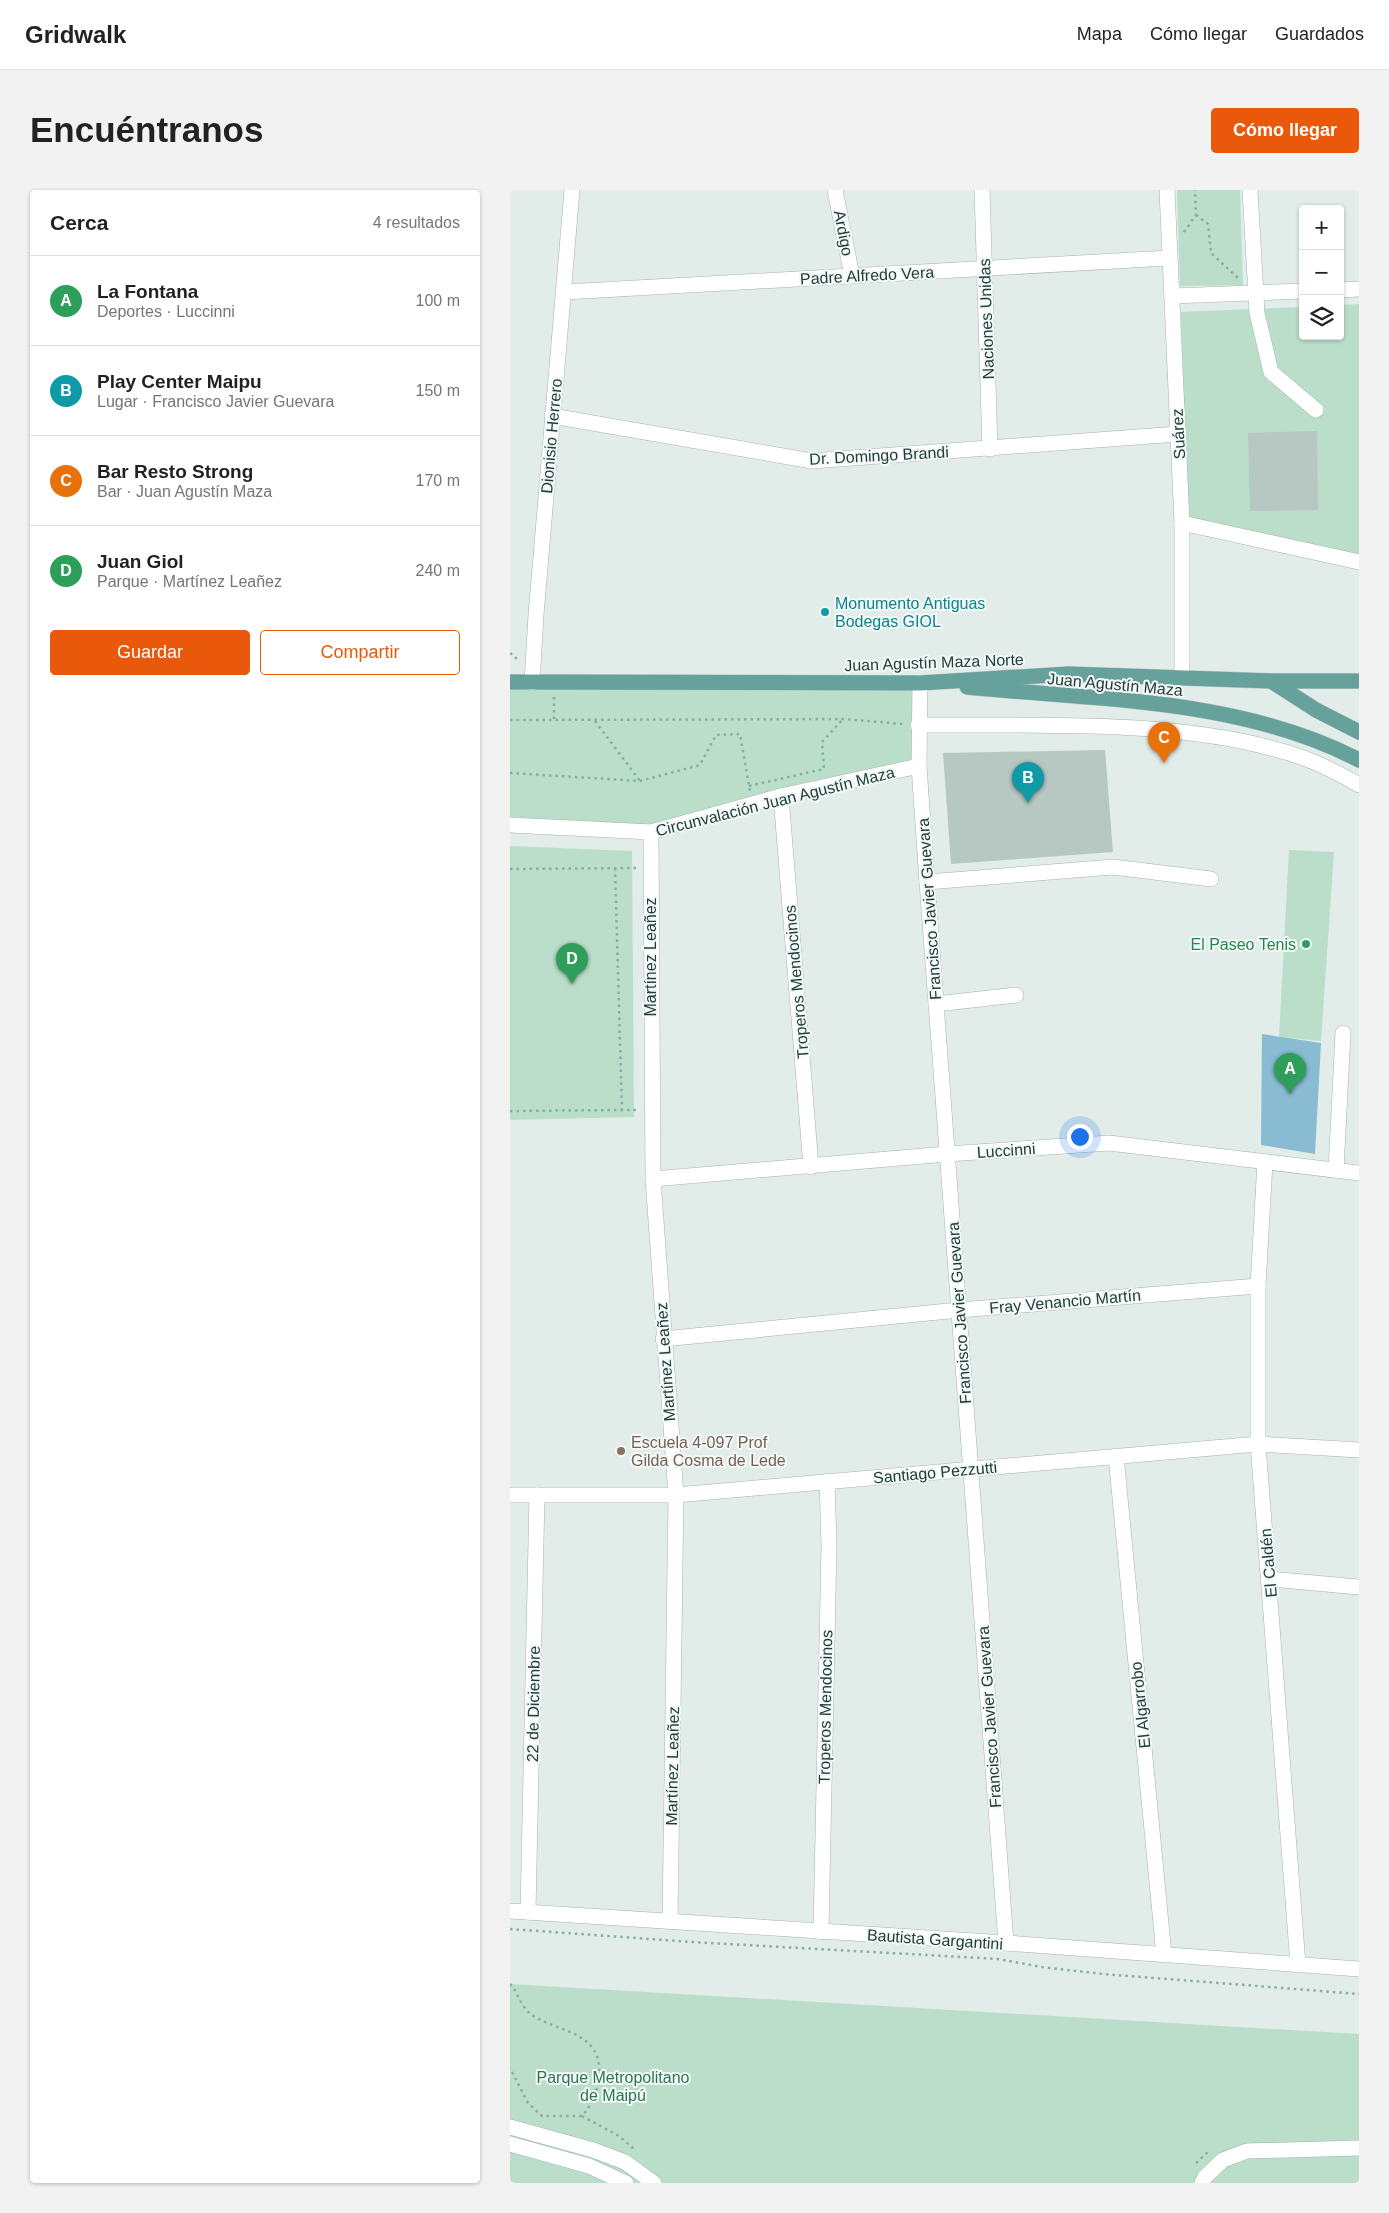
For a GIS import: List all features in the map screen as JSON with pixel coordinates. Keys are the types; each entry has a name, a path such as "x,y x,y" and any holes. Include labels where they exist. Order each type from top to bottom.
{"main road":[{"name":"Juan Agustín Maza Norte","path":"510,682 920,683 1069,674 1271,681 1359,681"},
{"path":"1271,681 1316,710 1359,732"},
{"name":"Juan Agustín Maza","path":"920,683 1176,706 1308,735 1359,760"}],"street":[{"name":"Dionisio Herrero","path":"532,683 552,416 565,292 572,190"},
{"name":"Ardigo","path":"835,190 852,276"},
{"name":"Naciones Unidas","path":"982,190 990,449"},
{"name":"Suárez","path":"1167,190 1182,523 1182,677"},
{"path":"1250,190 1256,313 1271,372 1316,410"},
{"name":"Padre Alfredo Vera","path":"565,292 1169,258"},
{"path":"1344,290 1359,289"},
{"path":"1172,296 1299,291"},
{"name":"Dr. Domingo Brandi","path":"552,416 812,461 1178,434"},
{"path":"1182,523 1359,562"},
{"name":"Francisco Javier Guevara","path":"920,683 919,766 1006,1943"},
{"path":"918,725 1130,727 1222,738 1300,756 1359,785"},
{"name":"Circunvalación Juan Agustín Maza","path":"510,825 650,832 781,796 919,766"},
{"name":"Troperos Mendocinos","path":"781,796 811,1167"},
{"name":"Martínez Leañez","path":"650,832 653,1179 663,1340 676,1495 670,1922"},
{"path":"927,882 1113,867 1211,879"},
{"path":"936,1004 1016,995"},
{"path":"1336,1170 1343,1033"},
{"name":"Luccinni","path":"653,1179 947,1154 1109,1143 1359,1173"},
{"name":"El Caldén","path":"1265,1162 1258,1286 1258,1444 1270,1579 1298,1965"},
{"name":"Fray Venancio Martín","path":"663,1340 959,1310 1258,1286"},
{"name":"Santiago Pezzutti","path":"510,1495 676,1495 1258,1444 1359,1450"},
{"name":"El Algarrobo","path":"1116,1456 1164,1955"},
{"name":"Troperos Mendocinos","path":"821,1932 829,1544 826,1481"},
{"name":"22 de Diciembre","path":"528,1912 537,1496"},
{"path":"1270,1579 1359,1588"},
{"name":"Bautista Gargantini","path":"510,1911 1006,1943 1359,1969"},
{"path":"510,2126 593,2150 625,2162 654,2183"},
{"path":"510,2144 589,2166 626,2183"},
{"path":"1202,2183 1205,2177 1223,2160 1247,2151 1359,2148"}],"path":[{"path":"1168,233 1184,232 1196,215 1195,190"},
{"path":"1196,215 1208,224 1211,253 1254,293"},
{"path":"554,683 554,720"},
{"path":"510,720 596,721 843,718 918,725"},
{"path":"749,786 824,769 822,742 843,718"},
{"path":"596,721 640,781"},
{"path":"510,773 640,781 700,765 716,735 740,734 753,804"},
{"path":"615,868 622,1110"},
{"path":"510,869 650,868"},
{"path":"510,1112 652,1110"},
{"path":"510,1929 702,1943 998,1959 1042,1967 1103,1974 1359,1994"},
{"path":"510,1984 520,2002 532,2015 568,2030 592,2047 598,2063 598,2086 590,2107 582,2116 542,2116 528,2103 510,2068"}],"green space":[{"path":"1177,190 1240,190 1243,285 1180,286"},
{"path":"1359,304 1359,568 1187,532 1181,312 1299,307 1299,340 1344,340 1344,305"},
{"path":"510,682 920,683 919,766 651,832 510,825"},
{"path":"510,846 632,851 634,1117 510,1120"},
{"name":"El Paseo Tenis","path":"1289,850 1334,852 1321,1041 1279,1037"},
{"name":"Parque Metropolitano de Maipú","path":"510,1984 1359,2034 1359,2183 510,2183"}],"water":[{"path":"1262,1034 1321,1043 1315,1154 1261,1145"}],"building":[{"path":"1317,431 1318,510 1250,511 1248,433"},
{"path":"1105,750 1113,852 951,864 943,753"}],"place":[{"name":"Monumento Antiguas Bodegas GIOL","path":"825,612"},
{"name":"Bar Resto Strong","path":"1164,763"},
{"name":"Play Center Maipu","path":"1028,803"},
{"name":"El Paseo Tenis","path":"1306,944"},
{"name":"Juan Giol","path":"572,984"},
{"name":"La Fontana","path":"1290,1094"},
{"name":"Escuela 4-097 Prof Gilda Cosma de Lede","path":"621,1451"}]}
